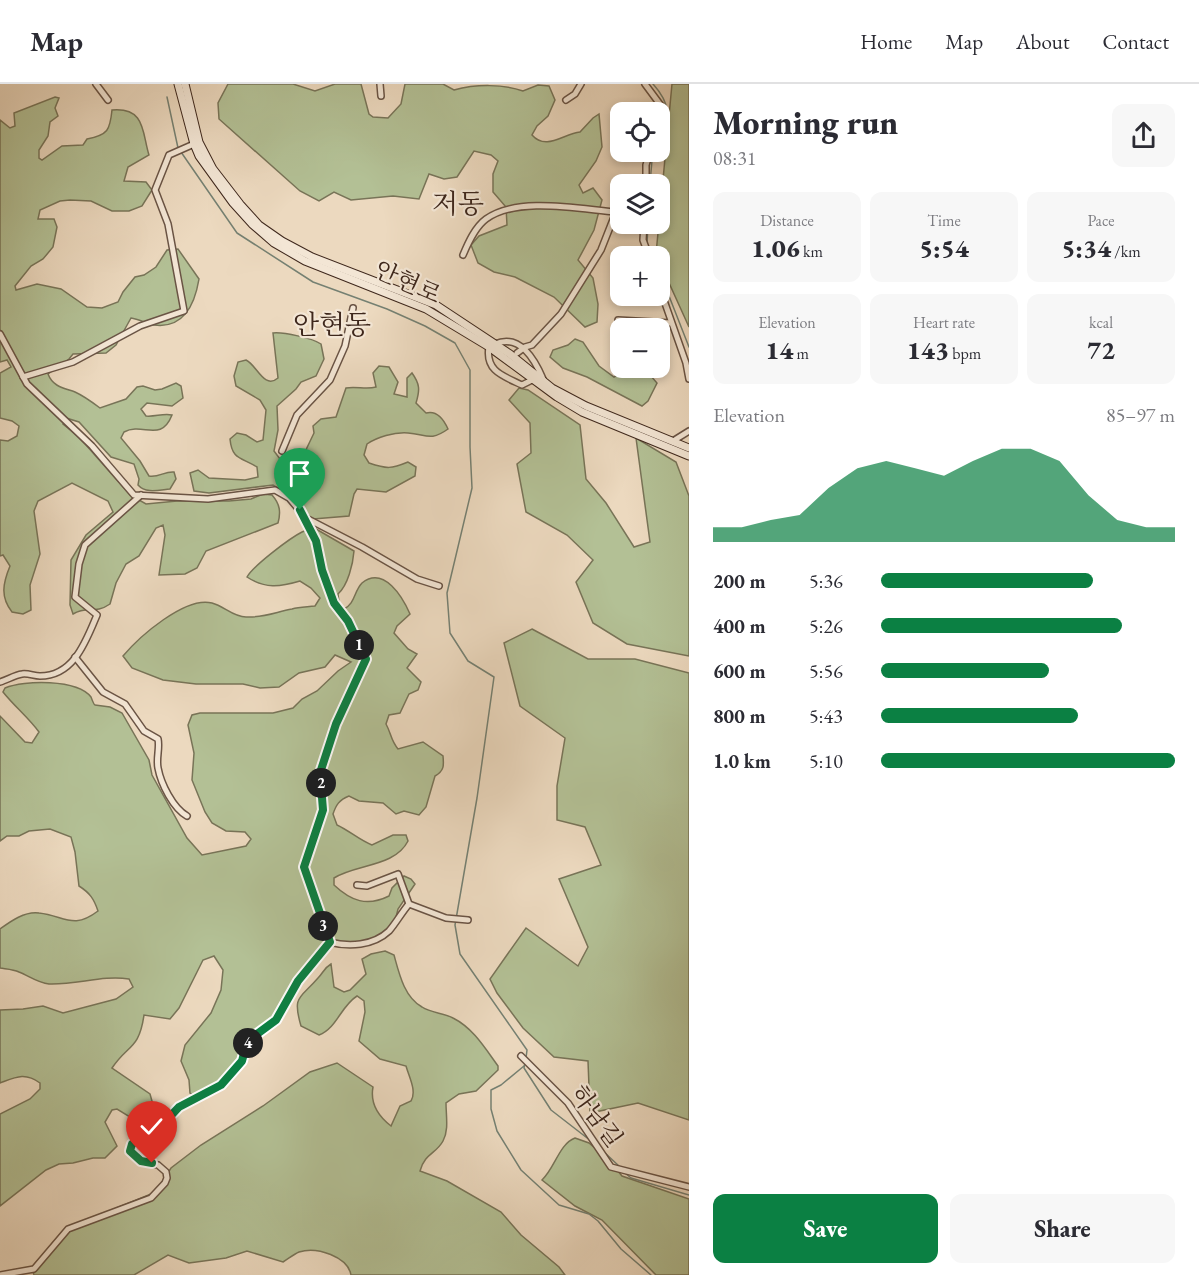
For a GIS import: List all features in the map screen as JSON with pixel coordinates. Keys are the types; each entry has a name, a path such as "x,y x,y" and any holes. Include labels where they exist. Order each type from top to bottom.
{"street":[{"path":"96,84 108,100"},
{"name":"안현로","path":"178,84 203,162 233,203 274,243 305,261 426,309 492,345 552,388 586,406 689,447"},
{"name":"안현로","path":"184,84 197,143"},
{"path":"380,84 381,96"},
{"path":"566,100 575,94 581,84"},
{"path":"645,84 658,102"},
{"path":"22,377 73,363 140,326 184,311 168,224 155,190 169,155 197,143"},
{"path":"463,255 480,225 486,219 507,209 544,206 610,211"},
{"path":"517,353 532,345 561,314 601,250 610,230"},
{"path":"666,306 686,363 689,379"},
{"path":"282,451 297,415 330,380 345,346 352,308"},
{"path":"0,334 22,377 92,446 134,495 208,499 275,490 289,498 306,518 316,541 322,570 334,603 348,621 366,659 336,724 320,773 323,810 304,867 330,942"},
{"path":"534,379 522,385 496,372 487,356 492,345 501,341 525,347 544,381"},
{"name":"안현로","path":"492,345 557,397 582,412 655,440 689,456"},
{"path":"673,441 689,431"},
{"path":"0,682 23,673 40,676 54,674 67,668 83,647 97,615 75,597 79,564 85,545 141,495"},
{"path":"306,518 417,579 439,586"},
{"path":"75,657 102,692 125,704 144,731 158,739 158,769 173,804 187,816"},
{"path":"357,885 367,886 398,874 409,904 446,918 468,920"},
{"path":"330,942 346,946 368,943 379,938 389,930 409,904"},
{"path":"0,1275 34,1269 68,1229 151,1198 165,1183 166,1172 158,1165 141,1161 130,1151 132,1144 162,1125 179,1107 221,1085 242,1061 246,1046 253,1037 276,1020 298,981 330,942"},
{"name":"하남길","path":"521,1056 568,1103 611,1167 689,1187"}],"green space":[{"path":"228,84 293,84 315,91 335,84 361,84 369,114 373,117 388,118 401,104 405,84 443,84 454,90 498,86 523,91 538,85 549,86 555,100 548,116 537,126 532,135 543,142 580,132 599,114 602,147 596,161 579,185 583,193 593,188 602,200 594,230 578,260 593,278 598,304 597,322 585,327 554,297 515,277 494,272 478,263 471,245 479,236 507,225 506,207 493,192 493,174 498,161 491,155 474,151 457,177 444,179 429,174 419,199 393,196 351,200 334,192 319,201 300,191 219,119 218,103"},
{"path":"672,84 689,84 689,327 670,285 670,246 657,246 658,234 670,234 670,174 664,174 665,162 670,162"},
{"path":"55,97 59,98 55,108 58,116 50,122 48,136 39,150 39,158 42,160 62,146 83,145 87,139 99,136 109,127 112,110 123,110 137,117 141,123 149,155 128,167 124,181 146,182 152,190 142,206 129,211 112,211 91,201 70,200 60,201 40,210 38,219 54,219 57,227 53,247 43,259 31,266 15,286 16,290 37,284 61,289 87,307 102,308 118,302 135,277 144,275 156,267 167,250 178,249 199,279 191,305 180,319 164,325 131,318 116,345 106,353 73,354 48,374 56,384 88,399 100,408 126,399 137,387 143,386 155,390 176,383 181,386 183,398 172,406 147,403 141,409 146,416 172,415 163,428 131,430 124,432 121,438 149,476 174,472 176,479 170,489 153,491 141,488 138,485 139,479 134,464 111,457 79,422 66,418 63,424 79,437 130,495 146,504 177,501 229,501 251,499 263,494 272,495 275,498 279,515 278,523 206,551 197,568 185,574 159,575 165,535 163,525 156,528 139,556 126,564 116,583 110,604 100,609 83,610 73,614 70,605 71,560 86,535 113,512 108,501 72,483 38,501 34,511 40,554 30,585 31,610 23,614 12,612 6,601 4,584 10,566 3,555 0,556 0,440 8,441 17,436 19,426 12,421 0,418 0,373 11,367 7,360 0,362 0,120 10,128 15,126 14,113"},
{"path":"273,333 298,336 321,344 324,359 316,376 301,382 277,406 278,430 274,451 280,459 291,461 302,458 314,433 313,426 321,419 336,417 346,388 376,387 373,373 379,366 389,367 398,382 394,394 407,397 407,378 412,373 417,380 418,387 416,403 426,413 430,412 440,416 448,429 432,436 403,433 376,439 367,444 364,455 369,463 385,467 408,462 416,467 415,476 386,492 357,489 349,516 313,519 307,515 298,501 273,485 209,493 194,491 190,473 198,470 209,478 245,480 258,477 257,467 235,454 230,439 237,433 246,435 257,442 263,440 266,410 260,400 236,386 234,376 238,362 246,360 265,379 273,381 278,378"},
{"path":"575,339 583,342 599,366 610,374 610,378 653,378 657,383 648,401 642,406 587,377 563,368 550,357 553,350 568,345"},
{"path":"519,388 528,390 580,425 586,479 606,503 634,547 650,542 636,438 676,462 689,496 689,656 627,644 593,623 576,582 593,560 567,535 526,512 517,464 531,453 530,423 509,400"},
{"path":"316,529 354,551 347,580 338,594 339,602 344,609 348,607 362,583 378,578 398,592 407,607 410,614 397,626 394,633 408,649 417,654 407,668 421,682 418,690 409,694 400,713 389,715 386,724 398,749 423,742 443,756 443,768 435,776 426,807 419,815 404,811 396,814 383,803 359,801 349,796 338,803 333,814 337,825 363,841 372,845 393,835 406,835 408,841 394,856 334,878 334,885 347,895 366,902 389,896 392,888 404,876 415,884 398,909 393,929 371,940 331,947 318,958 308,975 293,989 288,1008 278,1021 258,1036 246,1053 241,1067 210,1095 196,1097 190,1093 189,1080 181,1061 185,1045 211,1013 221,990 223,970 214,956 203,960 179,1008 170,1019 144,1015 136,1041 112,1068 150,1094 155,1112 150,1123 143,1125 117,1109 112,1110 105,1122 117,1146 105,1158 59,1164 46,1170 0,1206 0,1114 30,1099 40,1089 40,1083 30,1078 16,1077 0,1083 0,1010 43,1006 63,1013 116,999 133,987 129,979 119,978 49,984 17,971 0,968 0,929 13,920 34,913 75,921 89,917 98,911 91,897 79,886 71,837 50,829 29,831 19,836 7,836 0,841 0,716 25,742 32,743 39,732 3,692 5,688 14,685 63,684 84,691 95,705 110,707 122,713 149,760 152,775 187,838 202,855 246,846 251,839 245,832 226,831 212,823 205,812 192,780 194,753 188,725 192,715 200,713 273,713 293,708 351,662 335,655 325,667 299,673 279,687 260,688 243,684 196,684 163,680 132,668 123,656 163,620 201,602 221,606 246,617 264,616 295,608 315,606 320,598 300,581 273,586 260,584 247,577 289,540 304,531"},
{"path":"532,629 588,659 635,659 689,673 689,1120 638,1103 590,1113 588,1061 554,1057 523,1028 497,993 490,979 526,928 578,966 588,947 559,879 601,865 585,827 557,820 557,786 565,738 520,706 504,643"},
{"path":"385,951 394,955 403,984 416,1003 426,1009 453,1018 467,1027 498,1066 498,1070 476,1091 459,1094 446,1103 445,1137 422,1165 420,1171 447,1181 501,1212 521,1235 559,1267 565,1275 351,1275 349,1269 338,1258 323,1252 297,1253 283,1262 247,1251 226,1258 189,1263 168,1255 134,1275 34,1275 32,1268 65,1229 156,1192 171,1168 201,1145 263,1106 310,1072 337,1063 373,1087 372,1093 376,1109 391,1126 400,1106 411,1101 413,1097 412,1084 406,1066 380,1059 359,1041 365,1012 364,1001 357,996 347,1005 335,1022 319,1035 301,1026 297,1008 302,994 331,964 334,987 344,992 350,990 366,974 362,959"},
{"path":"575,1138 589,1143 610,1161 622,1176 689,1199 689,1275 656,1275 602,1220 575,1206 542,1180 565,1145"}],"waterway":[{"path":"653,84 665,102"},
{"path":"167,97 178,148"},
{"path":"181,152 237,233 313,282 387,309 455,343 470,370 472,488 447,593 450,633 468,661 494,677 477,798 455,925 460,954 527,1050 526,1058"},
{"path":"651,174 652,162"},
{"path":"648,234 648,246"},
{"path":"670,299 689,347"},
{"path":"525,1063 524,1068 551,1110 591,1141"},
{"path":"524,1066 501,1085 491,1090 491,1109 497,1131 521,1170 559,1205 589,1214 598,1221 621,1249 651,1275"},
{"path":"604,1152 620,1167"},
{"path":"625,1173 631,1178 689,1195"}],"district":[{"name":"저동","path":"458,203"},
{"name":"안현동","path":"332,324"}],"route":[{"path":"152,1163 141,1161 130,1151 132,1144 162,1125 179,1107 221,1085 242,1061 246,1046 253,1037 276,1020 298,981 330,942 313,899 304,867 323,810 320,773 336,724 366,659 348,621 334,603 322,570 316,541 300,510"}]}
